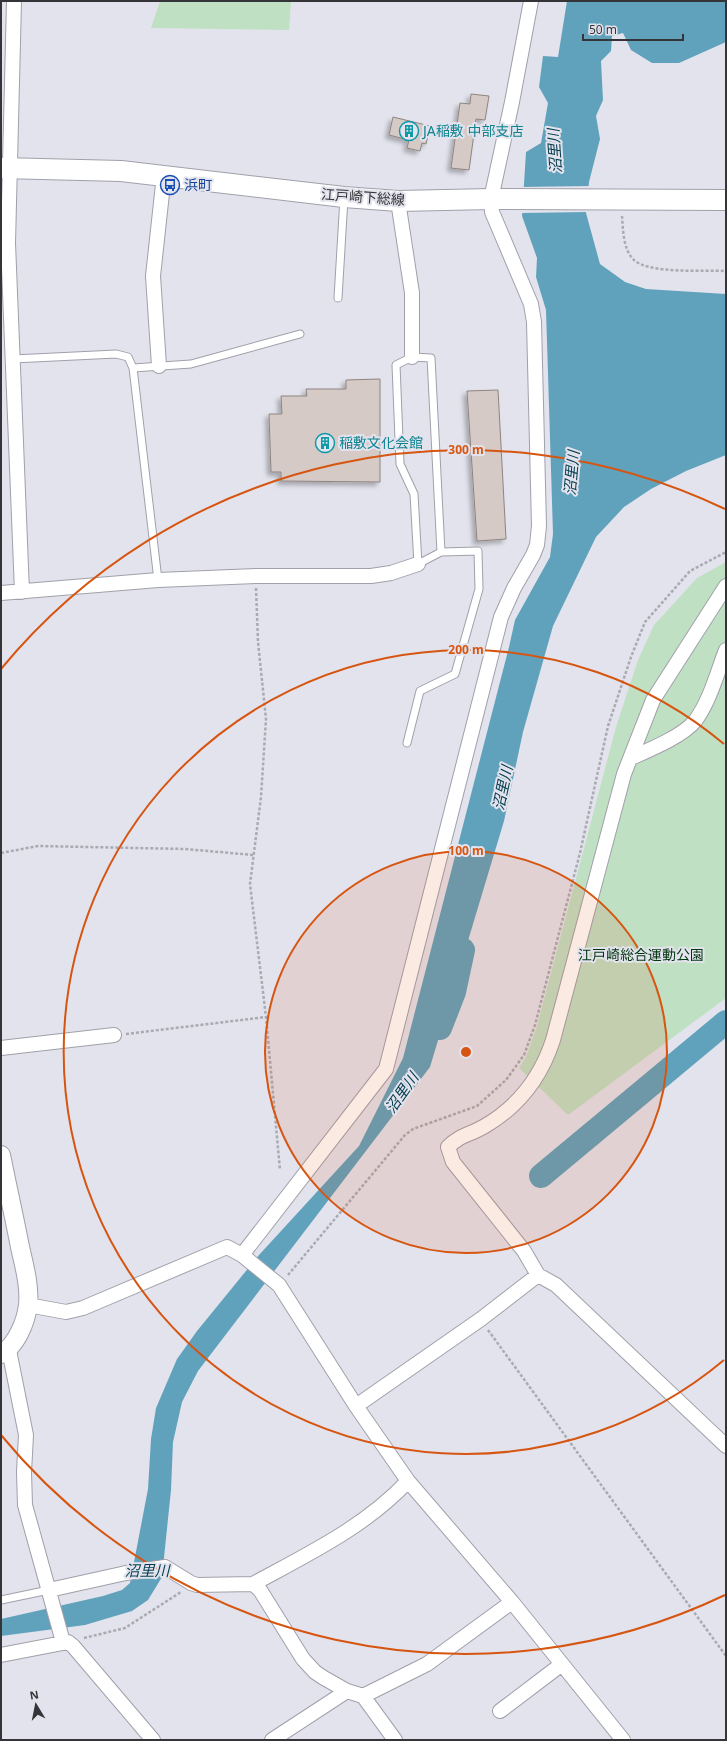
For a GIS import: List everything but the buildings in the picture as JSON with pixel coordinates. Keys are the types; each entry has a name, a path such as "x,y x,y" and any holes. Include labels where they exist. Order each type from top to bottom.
{"main road":[{"name":"江戸崎下総線","path":"5,168 120,171 344,197 398,201 496,199 726,200"}],"street":[{"path":"14,1 5,168 22,592"},
{"path":"245,1257 386,1069 501,616 537,544 539,518 534,322 532,304 492,212 496,199 531,1"},
{"path":"159,366 153,276 164,175"},
{"path":"398,201 412,293 412,357"},
{"path":"1,593 158,580 256,576 372,576 418,564"},
{"path":"726,586 653,700 624,774 553,1040 539,1075 506,1112 483,1128 456,1138 448,1147 454,1162 524,1251 538,1275 556,1285 726,1446"},
{"path":"631,758 672,738 694,722 706,701 726,650"},
{"path":"1,1048 114,1035"},
{"path":"1,1154 24,1267 28,1305 25,1320 5,1352 26,1435 24,1505 66,1642"},
{"path":"28,1305 66,1312 82,1308 227,1247 245,1257 277,1283 356,1406 408,1480 512,1602 623,1740"},
{"path":"356,1406 481,1319 538,1275"},
{"path":"49,1590 126,1573 166,1567 191,1583 197,1585 253,1584 348,1532 393,1496 408,1480"},
{"path":"253,1584 260,1590 303,1659 315,1672 347,1691 363,1696 395,1740"},
{"path":"363,1696 427,1664 512,1602"},
{"path":"1,1655 66,1642 73,1646 153,1740"},
{"path":"500,1711 562,1664"},
{"path":"272,1740 347,1691"}],"lane":[{"path":"338,298 344,197"},
{"path":"133,368 191,364 300,334"},
{"path":"12,358 116,354 128,357 133,368 158,580"},
{"path":"407,743 420,691 455,674 479,589 478,551 441,552 418,564 414,494 400,464 396,365 412,357 432,358 441,552"},
{"path":"1,1600 49,1590"}],"path":[{"path":"619,199 626,247 634,260 657,269 726,271"},
{"path":"277,1283 405,1135 413,1129 476,1106 506,1080 516,1069 524,1056 535,1025 580,853 608,726 645,622 690,571 726,552"},
{"path":"256,576 258,642 266,719 261,797 250,884 266,1017 280,1170"},
{"path":"1,853 38,846 185,849 253,855"},
{"path":"114,1035 266,1017"},
{"path":"481,1319 726,1656"},
{"path":"66,1642 125,1628 175,1595 197,1585"}],"green space":[{"path":"160,1 291,1 289,30 151,28"},
{"name":"江戸崎総合運動公園","path":"726,562 726,998 568,1115 519,1068 526,1057 537,1026 616,727 638,660 654,625 697,578"}],"water":[{"path":"567,1 726,1 726,42 679,63 652,63 631,50 623,33 612,36 611,51 601,61 603,100 596,116 600,139 589,182 586,213 600,264 625,282 646,289 726,294 726,455 686,471 651,489 624,507 596,537 553,626 523,732 504,821 430,1067 198,1371 182,1402 173,1442 171,1490 162,1577 148,1600 132,1611 85,1625 1,1636 1,1619 103,1596 122,1590 130,1583 148,1489 151,1439 156,1408 177,1359 197,1331 259,1255 359,1146 403,1058 515,620 550,557 553,534 546,310 536,277 537,258 522,216 526,152 541,143 548,103 539,87 543,56 558,57"}],"pier":[{"path":"591,186 588,212 520,213 521,187"}],"waterway":[{"name":"沼里川","path":"440,1028 454,992 463,950"},
{"path":"541,1176 726,1022"}],"place":[{"name":"JA稲敷 中部支店","path":"409,131"},
{"name":"浜町","path":"170,185"},
{"name":"稲敷文化会館","path":"325,443"}]}
